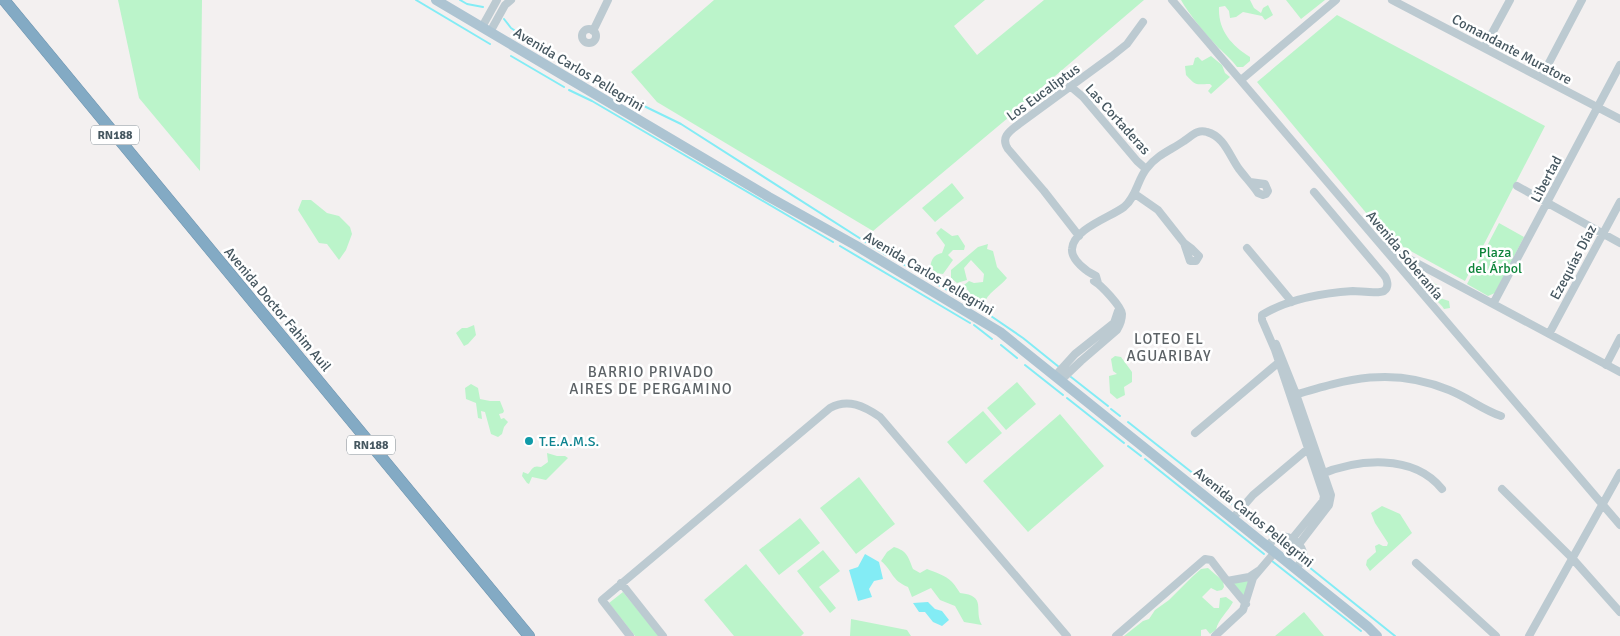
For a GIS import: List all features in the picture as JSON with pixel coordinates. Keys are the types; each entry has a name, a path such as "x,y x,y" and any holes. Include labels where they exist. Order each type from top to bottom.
{"highway":[{"name":"Avenida Doctor Fahim Auil","path":"4,0 529,636"}],"main road":[{"name":"Avenida Carlos Pellegrini","path":"436,0 1000,332 1272,549 1377,636"},
{"name":"Avenida Carlos Pellegrini","path":"1368,627 1384,636"}],"street":[{"path":"497,0 508,3 486,29 497,0"},
{"path":"593,30 608,0"},
{"name":"Avenida Soberanía","path":"1172,0 1620,525"},
{"path":"1241,80 1336,0"},
{"name":"Comandante Muratore","path":"1392,0 1620,119"},
{"path":"1484,48 1510,0"},
{"path":"1541,78 1582,0"},
{"name":"Los Eucaliptus","path":"1079,236 1008,149 1004,139 1019,124 1127,44 1143,22"},
{"name":"Libertad","path":"1494,304 1620,65"},
{"name":"Las Cortaderas","path":"1070,86 1083,97 1137,161 1146,169"},
{"path":"1059,378 1117,330 1121,323 1122,313 1118,306 1074,257 1072,252 1074,242 1079,236 1094,224 1124,207 1135,194 1146,169 1156,158 1197,132 1207,131 1220,140 1238,168 1250,182"},
{"path":"1517,186 1620,243"},
{"path":"1293,395 1278,363 1262,316 1272,309 1292,302 1337,293 1380,292 1385,290 1387,286 1386,278 1383,274 1314,192"},
{"path":"1135,194 1158,210 1184,243"},
{"name":"Ezequías Díaz","path":"1549,334 1620,202"},
{"path":"1379,243 1620,372"},
{"path":"1246,248 1292,302"},
{"path":"1264,325 1279,349 1310,446 1331,500 1296,541"},
{"path":"1606,365 1620,338"},
{"path":"1195,433 1278,363"},
{"path":"1293,395 1327,384 1361,377 1401,378 1440,386 1501,416"},
{"path":"630,636 602,600 830,408 845,402 860,405 880,417 1067,636"},
{"path":"1233,518 1253,496 1310,446"},
{"path":"1320,475 1349,465 1367,462 1388,463 1403,465 1422,473 1442,489"},
{"path":"1529,636 1620,473"},
{"path":"1502,489 1572,558 1620,612"},
{"path":"1215,636 1246,604 1252,578 1272,549 1278,536 1296,541 1302,548 1304,557 1296,569"},
{"path":"1116,636 1205,559 1210,560 1246,604"},
{"path":"1416,563 1496,636"},
{"path":"1227,581 1249,577 1258,571"},
{"path":"621,583 662,636"}],"green space":[{"path":"118,0 202,0 200,171 139,98"},
{"path":"714,0 985,0 954,26 977,55 1044,0 1144,0 1021,107 873,231 657,102 631,72"},
{"path":"1181,0 1250,0 1254,8 1261,13 1263,8 1268,5 1273,15 1265,20 1262,16 1243,12 1236,17 1230,18 1229,11 1225,6 1219,7 1223,30 1237,47 1250,57 1250,61 1243,67 1237,67 1205,33"},
{"path":"1286,0 1325,0 1301,19"},
{"path":"1337,15 1545,126 1465,281 1387,238 1257,82"},
{"path":"1211,56 1222,65 1225,73 1230,77 1211,94 1208,91 1212,86 1210,84 1197,84 1192,81 1186,75 1185,66 1193,65 1195,58 1198,57 1202,61"},
{"path":"952,183 964,198 935,222 922,208"},
{"path":"302,200 311,200 327,213 339,216 350,227 352,234 346,250 339,260 327,244 319,243 298,210"},
{"name":"Plaza del Árbol","path":"1499,223 1524,237 1495,293 1488,296 1467,284"},
{"path":"941,228 952,236 958,235 965,246 964,250 953,250 948,255 953,260 943,274 935,273 930,269 933,258 942,253 945,245 936,233"},
{"path":"988,244 987,249 993,251 997,267 1007,278 991,293 984,304 978,306 971,303 968,290 965,289 964,285 969,281 974,283 983,282 984,274 971,260 964,268 967,280 957,283 951,278 951,270 978,247"},
{"path":"1423,276 1437,285 1440,298 1449,301 1450,308 1444,309 1428,293 1420,283"},
{"path":"474,325 476,335 464,346 456,333 462,328"},
{"path":"1115,356 1121,357 1132,372 1132,382 1124,387 1125,395 1117,399 1110,393 1109,376 1117,374 1113,371 1111,359"},
{"path":"1017,382 1036,404 1006,430 987,408"},
{"path":"471,384 478,388 480,399 500,401 504,411 499,414 501,419 504,418 508,422 502,434 498,437 491,434 485,412 481,411 482,419 478,418 476,403 466,399 465,388"},
{"path":"983,411 1002,433 966,464 947,442"},
{"path":"1060,414 1104,466 1028,532 983,481"},
{"path":"547,453 568,458 546,480 532,477 529,484 527,483 522,476 523,472 528,474 533,467 541,467 548,462"},
{"path":"859,477 895,524 856,554 820,508"},
{"path":"1382,506 1400,514 1412,533 1370,571 1366,565 1367,560 1376,552 1375,546 1379,544 1387,546 1388,543 1371,513"},
{"path":"800,518 820,543 779,575 759,550"},
{"path":"1279,538 1294,543 1302,554 1298,561 1275,542"},
{"path":"894,547 902,550 913,569 920,573 927,569 942,575 953,583 960,593 974,597 977,600 982,625 964,622 955,606 940,600 931,588 912,597 908,587 898,581 881,561 887,552"},
{"path":"823,550 840,571 819,587 836,608 830,613 797,571"},
{"path":"746,564 804,633 801,636 734,636 704,600"},
{"path":"1208,568 1223,581 1224,587 1222,590 1217,591 1211,588 1202,597 1214,608 1219,608 1220,598 1226,597 1233,602 1219,622 1216,630 1210,634 1206,629 1201,630 1201,636 1124,636 1143,621 1149,619 1155,610 1169,600 1201,569"},
{"path":"1250,579 1245,597 1232,583"},
{"path":"623,592 659,636 635,636 609,603"},
{"path":"1304,612 1324,636 1275,636"},
{"path":"851,619 907,630 911,636 850,636"}],"water":[{"path":"865,554 879,562 883,579 874,581 869,589 872,597 858,601 849,570 858,567"},
{"path":"928,602 935,609 942,611 949,620 942,626 933,622 925,612 919,612 913,603"}],"waterway":[{"path":"416,0 490,44"},
{"path":"460,0 467,4 483,7"},
{"path":"504,19 511,28 605,87"},
{"path":"511,56 564,87"},
{"path":"569,90 592,101 833,242"},
{"path":"611,90 681,124 886,255"},
{"path":"840,246 970,323"},
{"path":"893,258 920,274"},
{"path":"924,277 949,291"},
{"path":"956,295 979,309"},
{"path":"985,312 1023,338 1059,367"},
{"path":"974,325 992,339"},
{"path":"1001,345 1017,358"},
{"path":"1025,365 1063,395"},
{"path":"1071,377 1108,406"},
{"path":"1067,398 1124,443"},
{"path":"1111,409 1120,416"},
{"path":"1128,422 1237,508"},
{"path":"1128,446 1141,456"},
{"path":"1145,459 1264,554"},
{"path":"1241,512 1272,536"},
{"path":"1277,541 1299,559"},
{"path":"1272,561 1361,631"},
{"path":"1304,563 1395,636"}],"place":[{"name":"T.E.A.M.S.","path":"529,441"}],"district":[{"name":"LOTEO EL AGUARIBAY","path":"1169,348"},
{"name":"BARRIO PRIVADO AIRES DE PERGAMINO","path":"651,380"}]}
